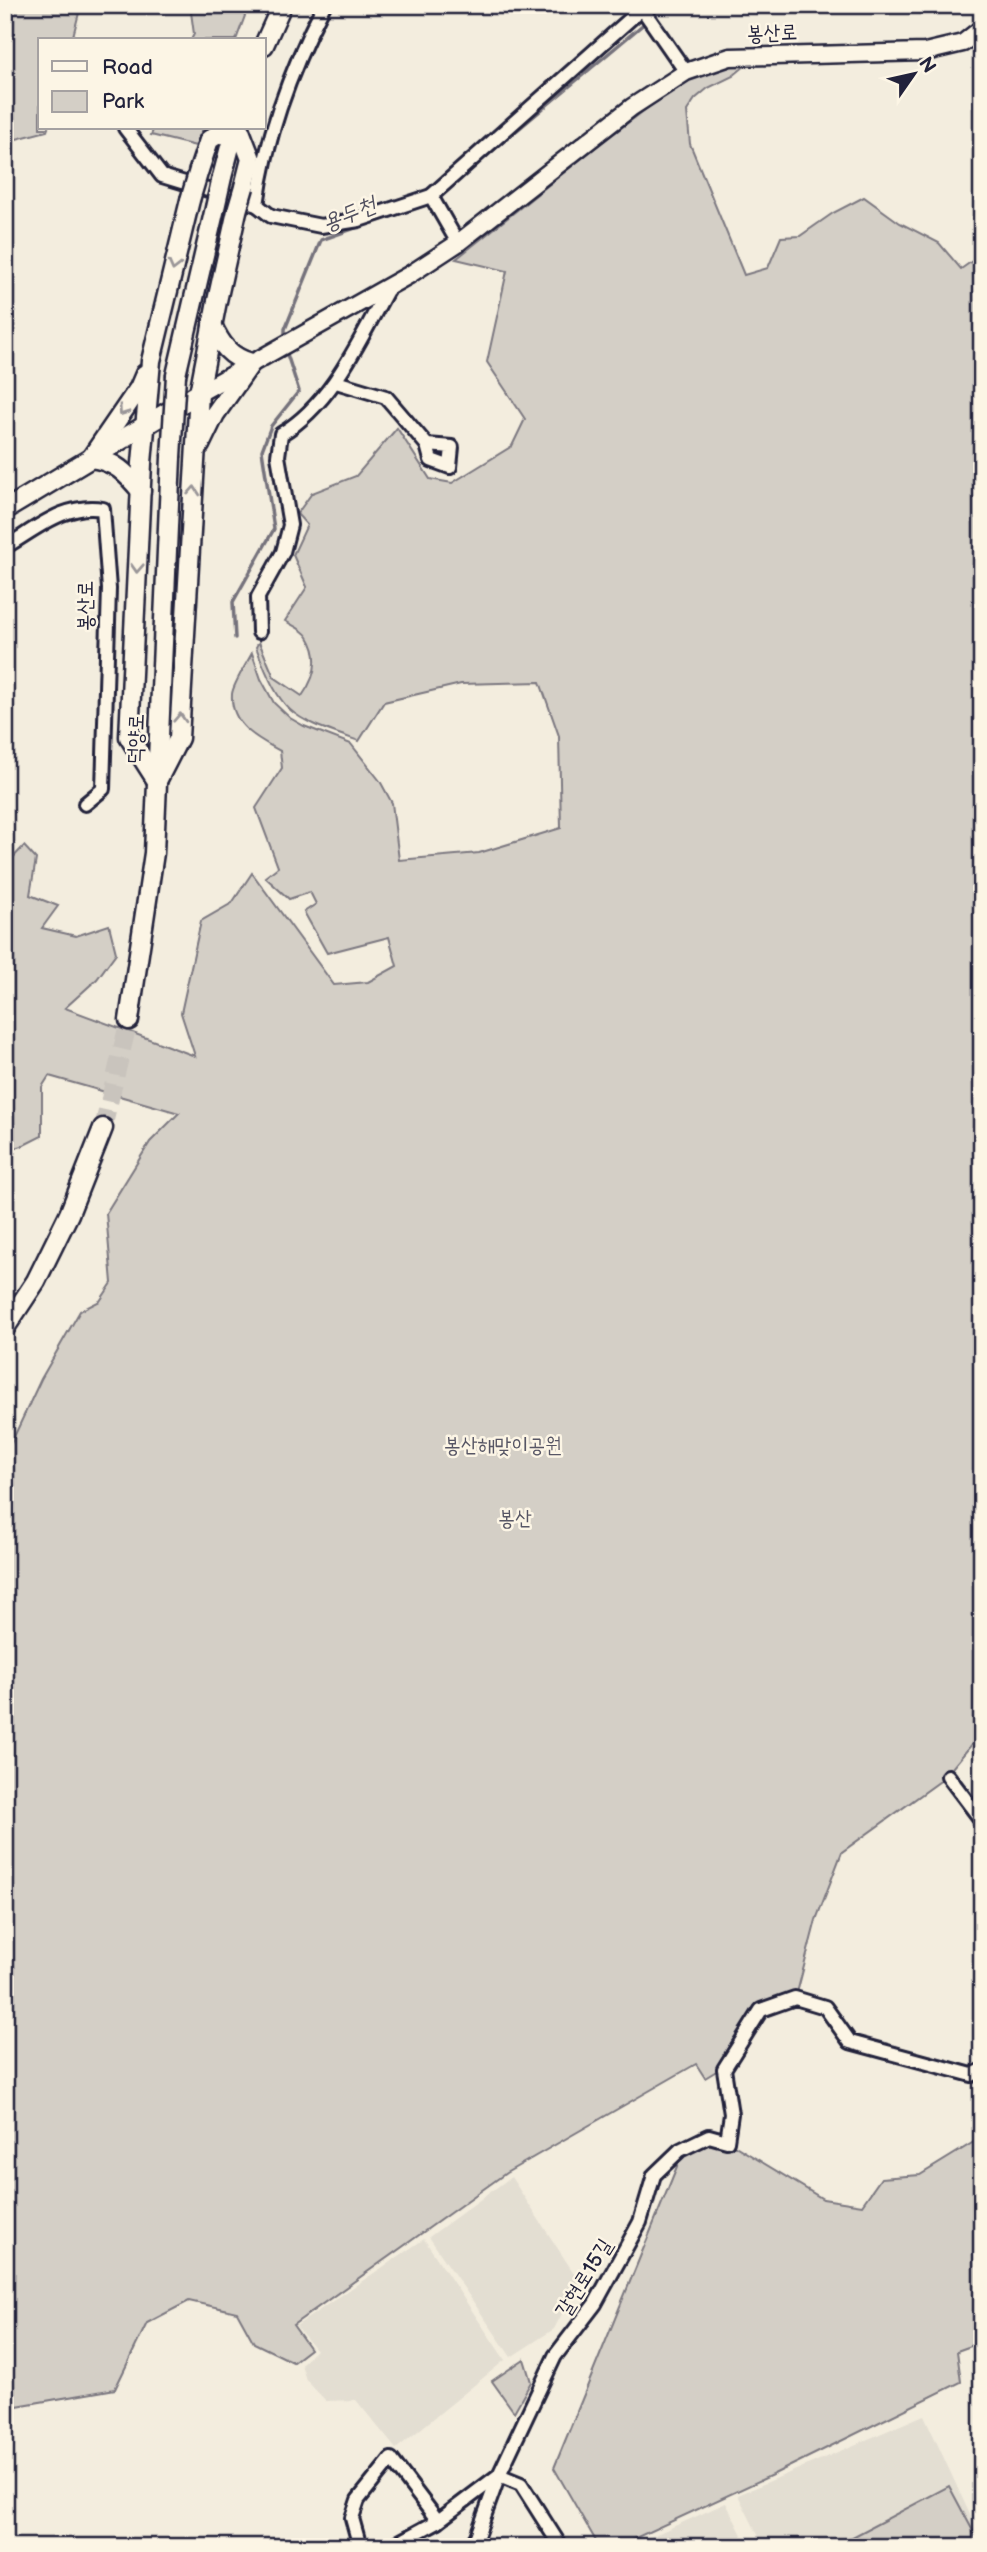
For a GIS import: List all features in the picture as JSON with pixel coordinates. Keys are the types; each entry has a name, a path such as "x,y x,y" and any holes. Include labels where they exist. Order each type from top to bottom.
{"main road":[{"path":"266,41 282,5"},
{"name":"봉산로","path":"251,363 390,285 458,243 632,107 686,72 730,57 925,52 979,37"},
{"path":"157,781 129,737 141,491 151,361 199,170 209,140 224,130"},
{"name":"덕양로","path":"129,1020 154,853 176,375 222,177 236,130"},
{"path":"157,781 179,738 200,393 212,325 251,159 238,130"},
{"path":"212,325 227,351 237,359 251,363"},
{"path":"91,458 139,388 151,361"},
{"path":"5,510 251,363"},
{"path":"195,465 211,421 251,363"},
{"path":"91,458 107,460 130,478 141,491"},
{"path":"5,1328 36,1281 69,1214 103,1128"}],"street":[{"path":"257,205 261,172 283,99 324,5"},
{"path":"127,130 162,176 257,205 271,216 321,226 359,220 430,196 644,8 686,72"},
{"path":"430,196 458,243"},
{"name":"봉산로","path":"259,632 258,597 283,552 290,525 278,456 281,434 299,424 336,382 390,285"},
{"path":"336,382 386,397 427,445"},
{"name":"봉산로","path":"5,547 66,510 88,506 103,509 109,590 103,789 85,804"},
{"path":"948,1776 982,1821"},
{"name":"갈현로15길","path":"470,2547 477,2536 499,2475 555,2356 595,2304 640,2222 654,2175 680,2150 709,2136 727,2141 731,2114 724,2068 761,2010 795,1998 825,2007 850,2042 972,2075 982,2070"},
{"path":"360,2547 352,2518 358,2500 391,2459 438,2521"},
{"path":"390,2547 438,2521 499,2475 521,2484 561,2547"}],"shaded area":[{"path":"511,2177 579,2281 554,2329 511,2357 429,2237"},
{"path":"424,2239 505,2360 396,2449 356,2400 326,2401 306,2380 301,2364 316,2350 296,2326"},
{"path":"924,2415 972,2519 982,2547 764,2547 738,2495"},
{"path":"726,2503 748,2547 628,2547"}],"green space":[{"path":"5,5 81,5 73,38 38,38 38,130 47,131 5,142"},
{"path":"190,5 249,5 237,38 192,38 194,34"},
{"name":"봉산","path":"752,60 733,76 708,88 695,99 687,111 690,144 744,275 768,268 781,237 800,236 833,213 864,197 900,223 939,243 961,269 982,251 982,1738 972,1744 943,1779 842,1852 816,1920 797,1993 756,2009 718,2070 705,2078 696,2064 506,2173 293,2325 310,2349 293,2362 254,2343 237,2312 189,2301 147,2323 115,2389 5,2408 5,1456 41,1379 80,1311 100,1301 112,1283 106,1213 150,1142 179,1113 49,1076 42,1087 42,1136 5,1151 5,866 24,846 36,859 30,895 58,906 42,928 76,936 109,925 116,953 97,979 65,1008 195,1056 181,1013 201,921 232,903 252,873 334,985 368,982 397,966 389,937 327,953 304,912 316,904 310,892 289,899 265,877 278,867 256,808 282,768 280,751 247,730 233,705 232,694 237,679 252,653 261,679 274,703 290,718 304,726 351,744 380,781 392,803 399,860 479,853 561,828 559,736 540,682 461,684 384,702 359,741 318,726 292,711 274,688 256,647 259,642 274,677 302,696 315,668 314,653 306,634 285,621 307,587 293,555 307,525 297,514 312,493 356,476 397,428 430,479 452,483 512,446 525,419 487,362 507,271 456,259 678,85 712,67"},
{"path":"153,130 202,130 196,146 151,135"},
{"path":"982,2137 982,2342 957,2351 961,2382 772,2475 616,2547 601,2547 554,2468 682,2154 709,2142 727,2141 823,2199 862,2205 881,2178 920,2175"},
{"path":"524,2359 531,2382 514,2412 492,2381"},
{"path":"949,2486 979,2547 843,2547 841,2543"}],"waterway":[{"name":"용두천","path":"651,16 657,5"},
{"name":"용두천","path":"435,199 646,22"},
{"name":"용두천","path":"285,340 285,329 321,240 372,222"},
{"name":"용두천","path":"235,638 233,602 274,529 262,450 271,426 299,391 286,351"}],"tunnel":[{"path":"103,1128 129,1020"}],"park label":[{"name":"봉산해맞이공원","path":"503,1445"}]}
